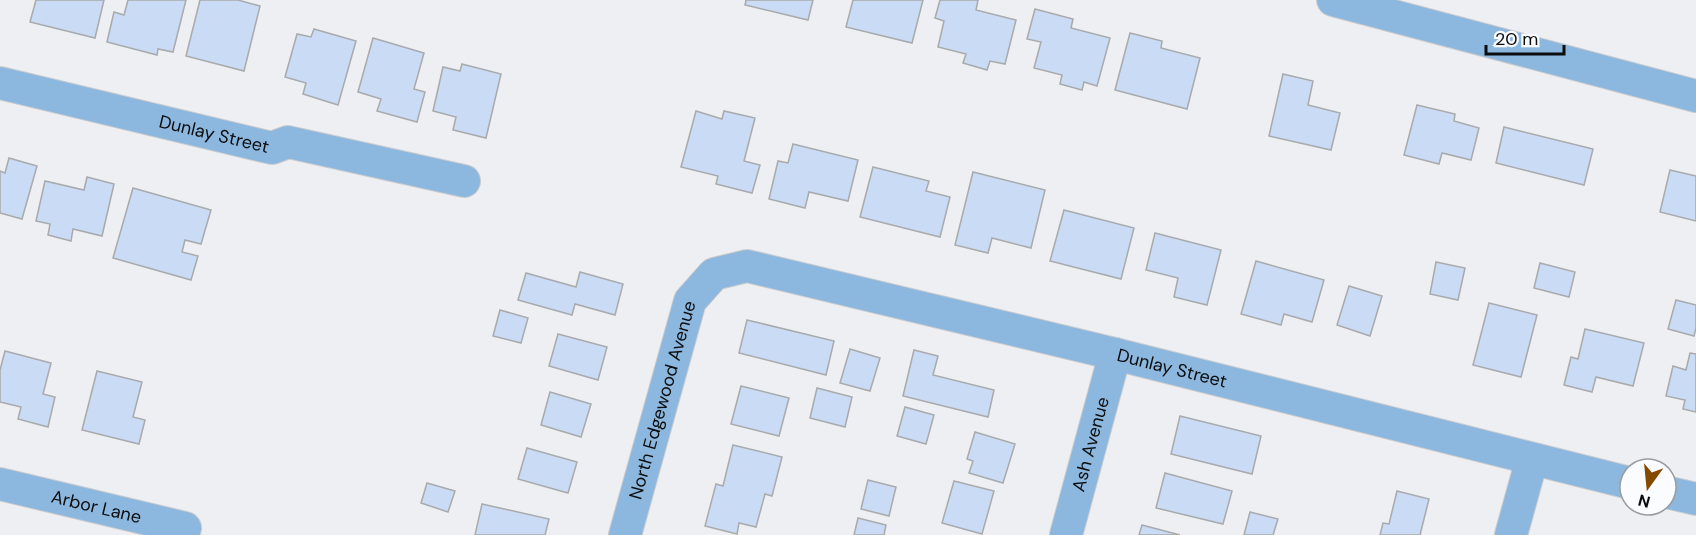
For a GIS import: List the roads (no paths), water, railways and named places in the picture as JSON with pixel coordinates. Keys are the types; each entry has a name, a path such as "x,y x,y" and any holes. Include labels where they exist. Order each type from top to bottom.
{"street":[{"path":"1333,0 1696,96"},
{"name":"Dunlay Street","path":"0,83 272,148 288,142 464,181"},
{"name":"Dunlay Street","path":"714,274 747,266 1115,354 1618,480"},
{"name":"North Edgewood Avenue","path":"625,535 690,301 714,274"},
{"name":"Ash Avenue","path":"1066,535 1115,354"},
{"path":"1511,535 1532,459"},
{"name":"Arbor Lane","path":"0,484 185,528 183,535"},
{"path":"1678,495 1696,499"}]}
